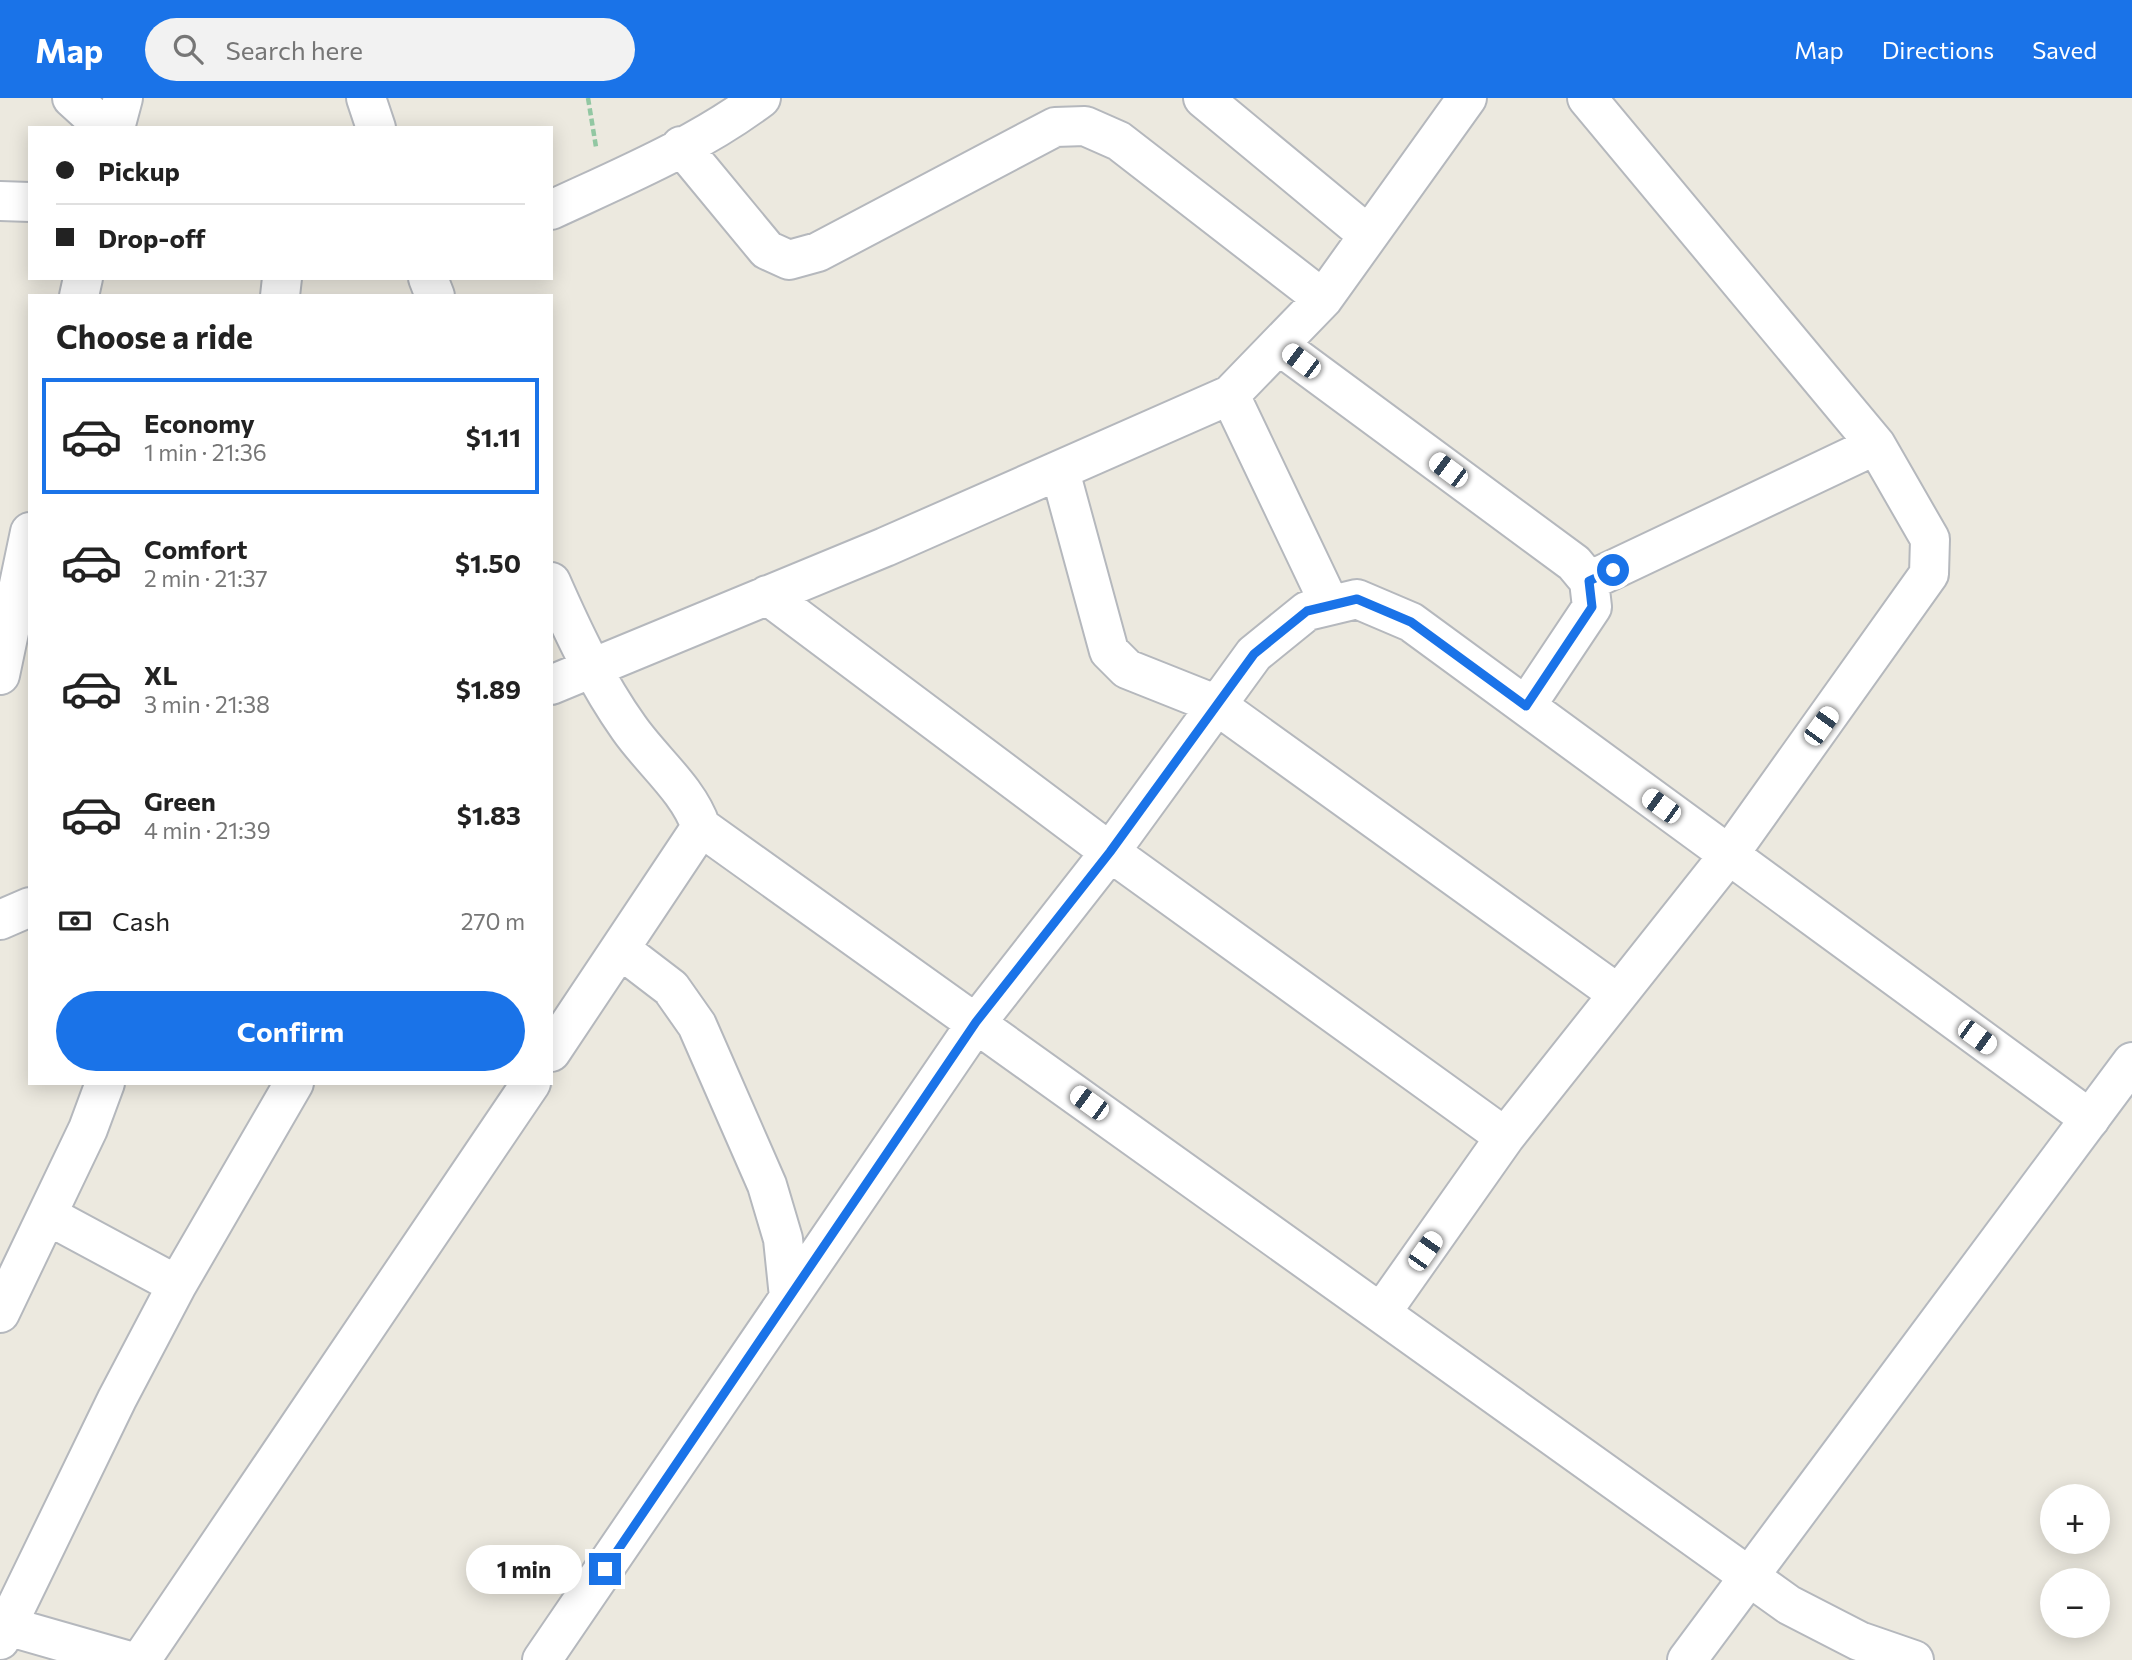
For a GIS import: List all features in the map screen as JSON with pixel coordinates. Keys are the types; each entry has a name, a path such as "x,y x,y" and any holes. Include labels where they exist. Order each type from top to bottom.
{"street":[{"path":"72,98 103,126"},
{"path":"116,126 123,98"},
{"path":"366,98 375,126"},
{"path":"553,209 738,116 761,98"},
{"path":"1202,98 1367,234"},
{"path":"553,684 1059,471 1230,395 1323,299 1467,98"},
{"path":"1381,1313 1505,1137 1728,856 1929,574 1930,539 1875,445 1587,98"},
{"path":"681,146 767,250 789,260 818,252 1055,127 1085,126 1119,141 1323,299"},
{"path":"0,201 28,202"},
{"path":"1280,345 1574,563 1589,581 1592,607 1526,706"},
{"path":"1230,395 1330,605"},
{"path":"1589,581 1875,445"},
{"path":"1059,471 1109,651 1127,669 1215,704 1618,994"},
{"path":"0,675 11,566 28,536"},
{"path":"553,586 591,666 630,730 694,807 701,827 1749,1577 1824,1625 1914,1660"},
{"path":"767,595 1110,852 1505,1137"},
{"path":"542,1660 976,1022 1110,852 1215,704 1254,654 1307,611 1357,599 1411,622 2090,1119"},
{"path":"553,1049 701,827"},
{"path":"0,920 28,908"},
{"path":"620,949 671,988 697,1024 767,1185 783,1239 789,1297"},
{"path":"1687,1660 2132,1062"},
{"path":"0,1312 88,1129 104,1085"},
{"path":"126,1660 2,1630 177,1285 293,1085"},
{"path":"141,1660 530,1085"},
{"path":"47,1215 177,1285"}],"path":[{"path":"588,98 603,186"}],"route":[{"path":"605,1569 976,1022 1110,852 1215,704 1254,654 1307,611 1357,599 1411,622 1526,706 1592,607 1589,581 1613,570"}]}
